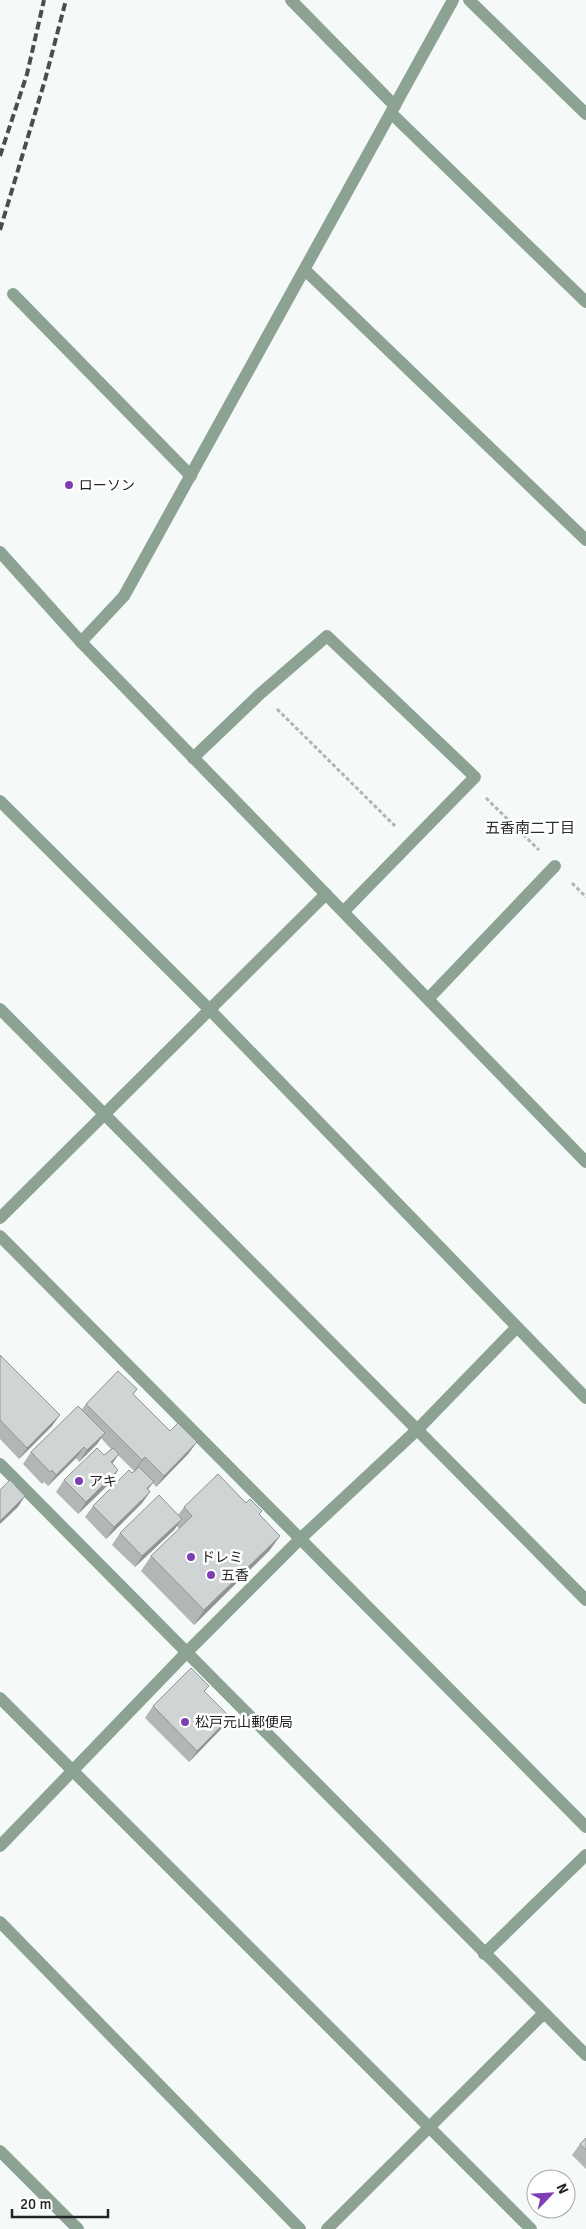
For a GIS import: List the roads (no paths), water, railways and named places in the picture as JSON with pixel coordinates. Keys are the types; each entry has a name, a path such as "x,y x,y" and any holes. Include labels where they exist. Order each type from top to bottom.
{"street":[{"path":"291,0 393,109 586,302"},
{"path":"81,642 124,596 453,0"},
{"path":"469,0 586,114"},
{"path":"305,270 586,540"},
{"path":"13,294 190,476"},
{"path":"0,552 81,642 586,1162"},
{"path":"193,758 261,693 327,636 475,777 344,911"},
{"path":"0,801 209,1009 586,1398"},
{"path":"428,999 555,866"},
{"path":"0,1218 326,894"},
{"path":"0,1009 586,1600"},
{"path":"0,1236 586,1827"},
{"path":"0,1846 188,1651 300,1539 418,1429 517,1327"},
{"path":"0,1464 188,1651 543,2014 586,2055"},
{"path":"0,1698 531,2229"},
{"path":"484,1954 586,1855"},
{"path":"0,1922 300,2229"},
{"path":"328,2229 543,2014"},
{"path":"0,2151 78,2229"}],"railway":[{"path":"0,156 27,74 44,0"},
{"path":"0,230 45,80 66,0"}],"place":[{"name":"ローソン","path":"69,485"},
{"name":"アキ","path":"79,1481"},
{"name":"ドレミ","path":"191,1557"},
{"name":"五香","path":"211,1575"},
{"name":"松戸元山郵便局","path":"185,1722"}],"district":[{"name":"五香南二丁目","path":"530,828"}]}
